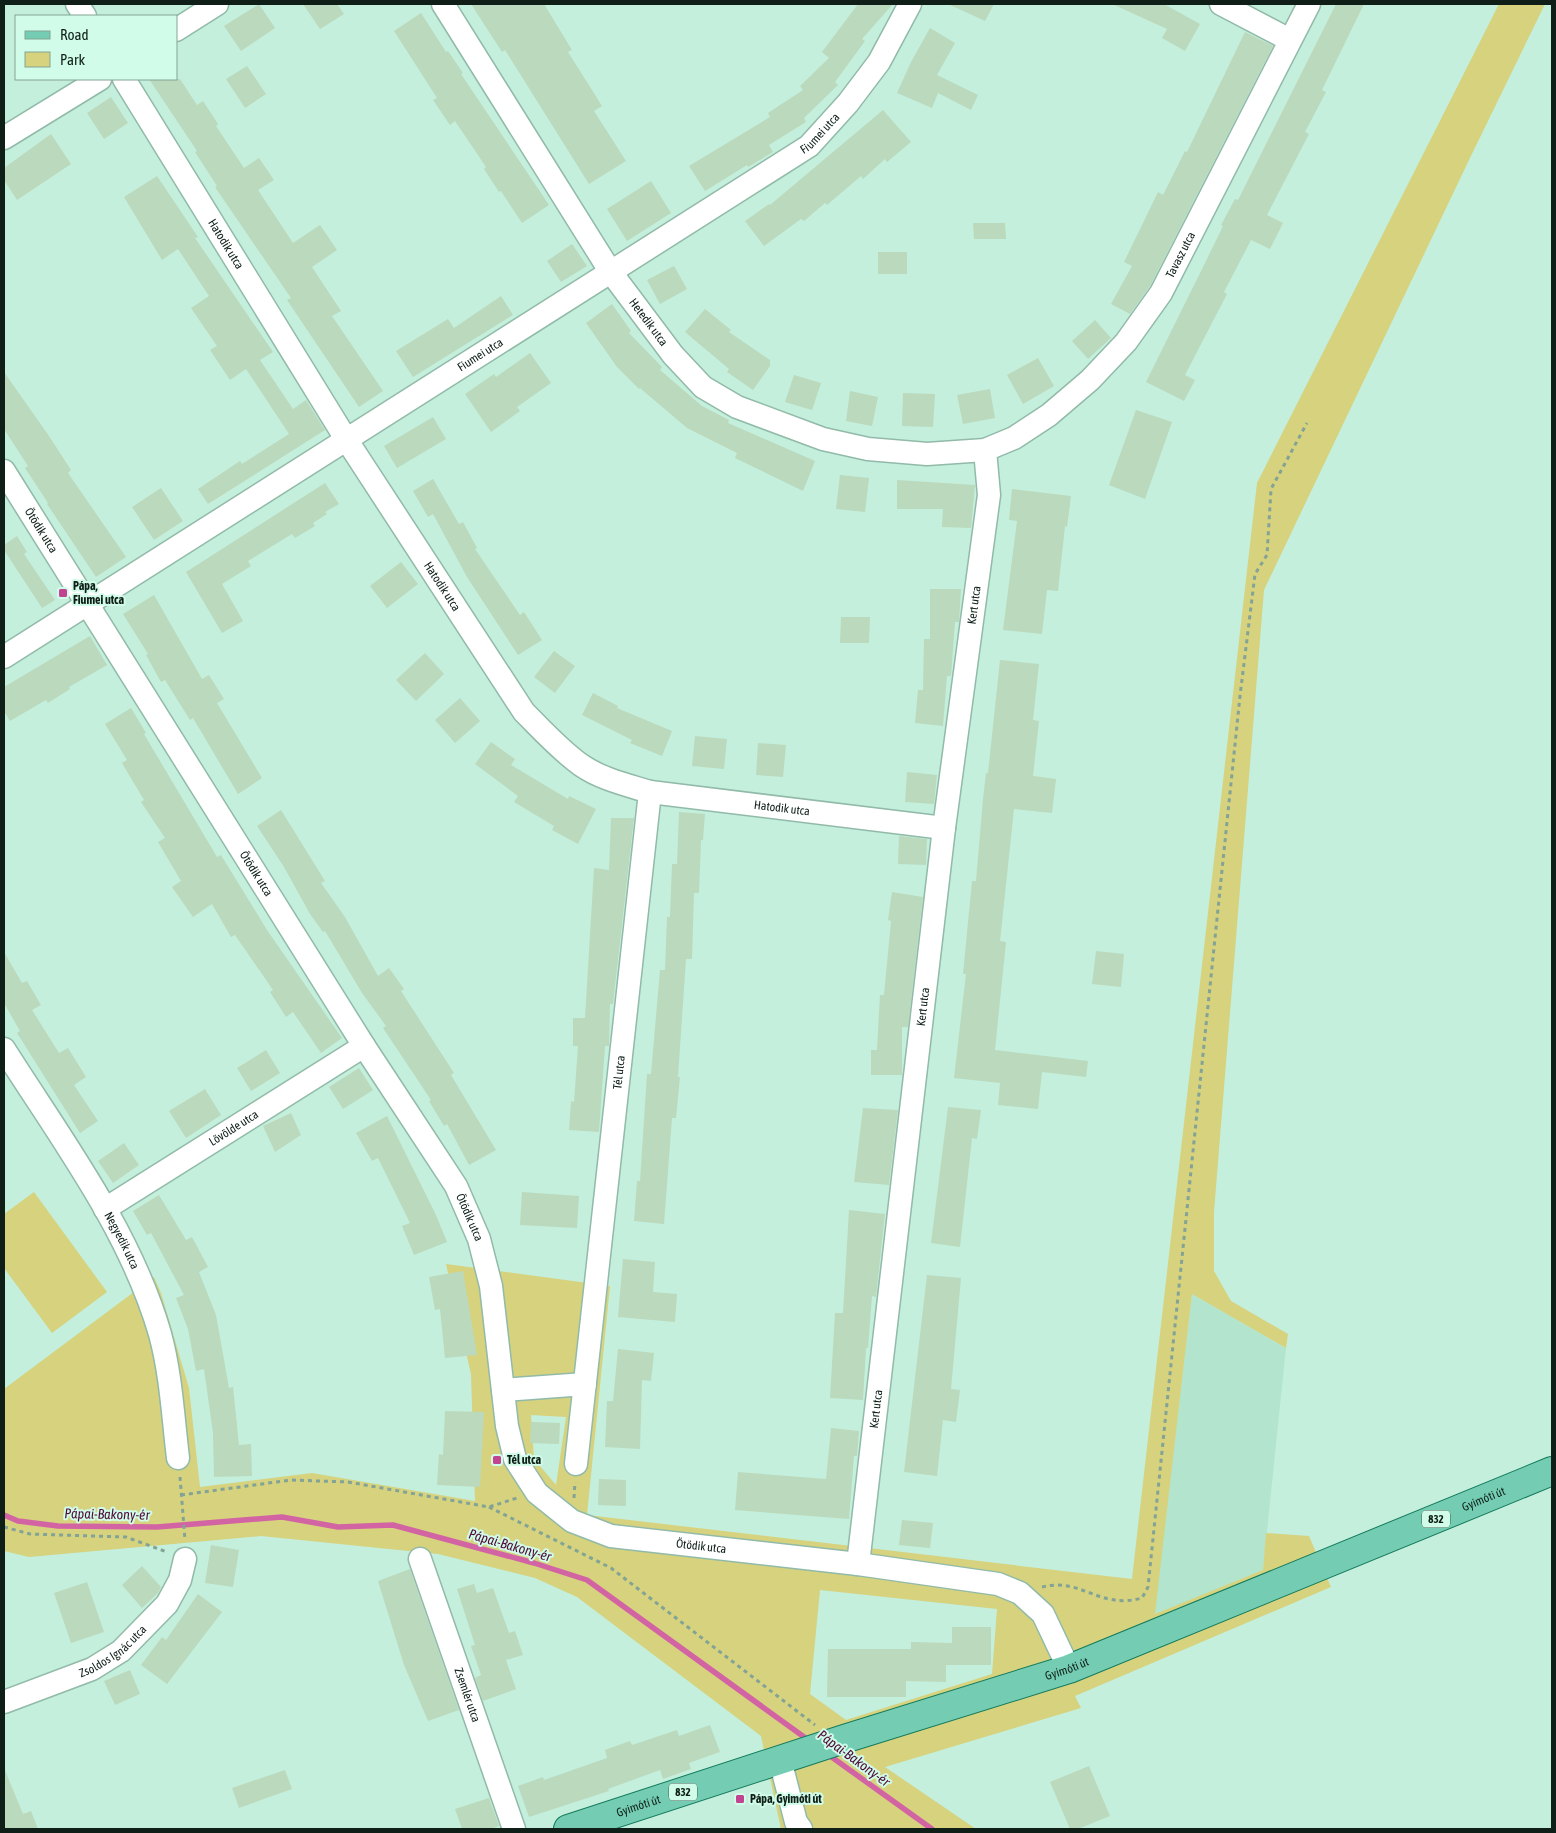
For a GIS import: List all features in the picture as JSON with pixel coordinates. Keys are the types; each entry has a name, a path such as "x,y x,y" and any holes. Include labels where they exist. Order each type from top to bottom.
{"main road":[{"name":"Gyimóti út","path":"568,1829 840,1740 1069,1669 1552,1471"}],"street":[{"path":"77,4 84,15"},
{"path":"178,29 217,4"},
{"name":"Hetedik utca","path":"443,4 610,271 672,355 703,387 737,407 823,439 868,449 927,454 985,450"},
{"name":"Fiumei utca","path":"4,657 809,146 848,103 879,62 910,4"},
{"path":"1221,4 1290,40"},
{"name":"Tavasz utca","path":"985,450 1014,438 1049,415 1090,380 1126,342 1161,293 1309,4"},
{"path":"4,138 98,80"},
{"name":"Hatodik utca","path":"125,80 346,439 524,712 560,747 582,766 612,780 650,792 944,828"},
{"name":"Kert utca","path":"858,1564 944,828 989,495 985,450"},
{"name":"Ötödik utca","path":"4,471 364,1046 456,1186 478,1239 491,1286 507,1426 515,1459 537,1493 572,1521 611,1536 858,1564 998,1584 1020,1593 1043,1614 1069,1669"},
{"name":"Tél utca","path":"576,1464 650,792"},
{"name":"Lövölde utca","path":"105,1209 364,1046"},
{"name":"Negyedik utca","path":"4,1049 105,1209 137,1275 160,1335 170,1390 178,1458"},
{"path":"503,1390 586,1384"},
{"name":"Zsoldos Ignác utca","path":"4,1702 92,1669 121,1650 167,1604 180,1580 185,1551"},
{"name":"Zsemlér utca","path":"420,1559 514,1829"},
{"path":"789,1757 796,1822 801,1829"}],"path":[{"path":"1020,1593 1056,1583 1069,1585 1108,1600 1127,1602 1142,1598 1148,1587 1240,696 1255,574 1267,556 1271,488 1306,422"},
{"path":"572,1521 576,1464"},
{"path":"4,1528 30,1534 126,1536 185,1551 182,1495 290,1480 348,1482 489,1507 611,1568 840,1740"},
{"path":"489,1507 537,1493"}],"shaded area":[{"path":"1192,1294 1286,1348 1263,1570 1154,1615"}],"green space":[{"path":"1499,4 1545,4 1264,590 1214,1212 1214,1271 1231,1301 1288,1334 1286,1348 1192,1294 1155,1614 1263,1570 1266,1533 1309,1536 1331,1587 1075,1696 1081,1708 885,1767 976,1829 781,1829 761,1736 577,1597 535,1578 438,1554 261,1536 29,1557 4,1551 4,1389 154,1277 161,1293 189,1388 200,1487 312,1473 475,1501 471,1374 446,1264 610,1286 587,1515 1132,1579 1257,483","holes":["531,1415 566,1417 556,1485 534,1459","820,1590 997,1609 992,1674 846,1720 810,1694"]},
{"path":"34,1192 107,1292 52,1333 4,1268 4,1214"}],"building":[{"path":"259,4 275,28 241,51 224,26"},
{"path":"303,4 337,4 344,14 320,29"},
{"path":"471,4 544,4 572,50 568,52 602,106 594,111 626,161 589,184 505,50 502,52"},
{"path":"858,4 893,4 862,39 865,41 835,82 838,85 804,118 806,122 769,145 773,152 748,167 747,165 705,191 689,166 770,117 768,113 803,90 800,86 829,58 822,52"},
{"path":"948,4 994,4 985,21"},
{"path":"1112,4 1164,4 1200,24 1185,51 1162,38 1167,29"},
{"path":"1336,4 1364,4 1322,90 1326,92 1305,132 1309,134 1267,215 1283,223 1270,249 1251,240 1224,292 1227,294 1185,375 1195,380 1184,401 1146,382 1223,226 1221,225 1235,199 1238,200"},
{"path":"421,13 446,52 448,51 463,73 461,74 549,205 522,223 501,191 499,192 484,169 486,167 455,121 450,125 433,100 437,98 394,31"},
{"path":"930,28 955,43 937,75 978,95 971,110 938,93 932,108 897,93 911,62"},
{"path":"1245,32 1273,46 1150,286 1130,314 1111,304 1132,266 1124,262 1158,192 1163,195 1185,151 1187,152"},
{"path":"247,66 266,94 245,108 226,79"},
{"path":"180,79 197,105 203,101 218,124 216,126 244,168 259,158 274,180 258,190 293,243 320,225 337,250 312,267 341,311 332,316 383,391 359,407 287,300 291,298 215,187 217,186 195,152 197,151 150,80"},
{"path":"111,97 128,123 104,139 87,113"},
{"path":"883,110 911,142 887,162 885,159 863,179 861,176 827,205 825,203 804,221 801,219 764,246 745,221 770,205"},
{"path":"51,134 71,164 17,200 4,180 4,168"},
{"path":"157,176 198,237 195,238 273,352 260,360 293,409 306,400 325,430 208,504 198,489 240,461 242,464 289,434 246,369 230,380 210,350 217,346 191,308 209,296 178,249 162,260 124,197"},
{"path":"651,181 671,213 627,241 607,209"},
{"path":"973,223 1005,223 1006,239 974,239"},
{"path":"572,244 587,266 561,282 547,261"},
{"path":"878,252 907,252 907,274 878,274"},
{"path":"674,266 687,289 660,304 647,280"},
{"path":"501,296 513,315 413,377 396,351 448,319 454,328"},
{"path":"612,304 631,331 629,333 662,367 660,370 702,406 729,420 728,423 815,461 803,491 735,458 737,453 687,428 639,389 617,367 586,323"},
{"path":"705,309 731,330 729,332 770,360 770,366 753,390 727,372 729,369 685,332"},
{"path":"1095,320 1111,338 1088,359 1072,341"},
{"path":"530,353 551,383 517,407 520,411 491,432 465,394 494,374 496,377"},
{"path":"1038,358 1054,386 1023,404 1007,375"},
{"path":"4,372 49,436 71,470 68,473 126,557 96,577 47,504 25,468 28,466 4,429"},
{"path":"794,375 821,383 812,410 785,402"},
{"path":"990,389 995,418 963,424 957,395"},
{"path":"850,391 878,397 872,426 846,421"},
{"path":"903,393 935,394 933,427 902,426"},
{"path":"1136,410 1172,422 1145,499 1109,485"},
{"path":"433,417 446,439 397,468 384,446"},
{"path":"840,475 869,478 865,512 836,509"},
{"path":"433,479 459,524 463,522 477,548 475,549 520,615 524,612 542,640 518,655 467,577 433,514 428,517 413,491"},
{"path":"897,480 975,485 971,528 942,527 943,509 897,509"},
{"path":"325,483 339,504 325,512 327,514 313,523 315,526 295,538 292,534 248,561 251,566 222,584 243,621 222,633 186,572"},
{"path":"161,488 183,521 154,540 132,507"},
{"path":"1012,489 1071,496 1067,527 1065,526 1058,591 1047,590 1042,634 1003,630 1017,521 1009,520"},
{"path":"17,536 27,552 24,554 55,600 42,608 4,550 4,545"},
{"path":"401,562 418,584 387,608 370,586"},
{"path":"930,589 961,589 959,622 955,622 951,676 947,676 943,726 915,723 918,690 923,690 924,639 930,639"},
{"path":"154,595 202,679 209,675 224,699 217,703 262,778 238,794 193,718 190,720 165,680 161,682 146,655 148,654 123,614"},
{"path":"841,617 870,617 869,643 840,643"},
{"path":"90,636 107,665 69,687 70,689 48,703 46,700 10,721 4,711 4,687"},
{"path":"554,651 575,666 555,693 534,677"},
{"path":"425,653 444,674 416,701 396,680"},
{"path":"1000,660 1039,664 1033,720 1039,721 1033,776 1056,779 1052,813 1014,809 1000,941 1006,942 995,1050 1088,1061 1086,1077 1042,1072 1038,1109 998,1105 1000,1083 954,1078 966,974 963,974 972,881 976,881 983,799 986,773 988,773"},
{"path":"593,693 618,706 617,708 672,731 662,756 630,743 632,740 582,715"},
{"path":"460,698 480,721 455,743 435,720"},
{"path":"131,708 146,733 144,734 217,857 221,855 267,930 342,1038 321,1053 293,1012 286,1017 270,992 273,990 235,935 231,937 212,904 193,917 172,887 181,881 158,842 165,838 141,802 144,800 122,763 127,760 105,724"},
{"path":"695,736 727,739 724,769 692,766"},
{"path":"491,742 515,759 511,765 568,799 569,796 596,809 578,844 552,830 554,826 514,802 518,796 475,764"},
{"path":"758,743 786,745 783,777 756,775"},
{"path":"907,772 937,775 934,804 905,802"},
{"path":"281,810 325,881 321,883 345,917 378,976 389,968 404,989 401,991 454,1073 451,1075 496,1150 469,1165 447,1124 444,1126 429,1101 431,1100 383,1028 386,1026 362,993 325,931 323,932 310,914 284,867 257,826"},
{"path":"679,812 705,814 703,840 701,840 699,893 694,893 692,959 686,959 678,1077 680,1077 676,1118 672,1118 664,1224 634,1221 637,1181 640,1181 647,1074 651,1074 660,970 665,970 672,864 677,864"},
{"path":"611,818 634,818 613,1004 610,1004 609,1046 605,1046 599,1132 569,1130 571,1101 574,1102 578,1046 573,1046 573,1018 585,1018 594,868 609,870"},
{"path":"899,836 927,839 926,865 898,864"},
{"path":"892,892 923,897 908,1027 902,1027 902,1075 871,1075 871,1050 877,1050 880,995 884,995 891,921 888,920"},
{"path":"1096,951 1124,954 1121,987 1092,984"},
{"path":"4,952 22,983 27,981 41,1005 32,1010 59,1053 68,1048 86,1077 74,1085 98,1121 80,1133 17,1033 20,1031 4,1003"},
{"path":"266,1050 280,1073 251,1091 237,1068"},
{"path":"359,1068 373,1090 343,1109 329,1087"},
{"path":"205,1089 221,1115 186,1138 169,1111"},
{"path":"948,1107 981,1110 977,1139 972,1138 960,1247 931,1243"},
{"path":"863,1108 898,1110 889,1185 854,1182"},
{"path":"291,1113 301,1135 275,1152 263,1126"},
{"path":"387,1116 436,1215 447,1242 414,1255 402,1226 410,1223 378,1158 372,1161 356,1133"},
{"path":"124,1143 139,1165 113,1183 98,1161"},
{"path":"522,1192 579,1196 577,1228 520,1225"},
{"path":"159,1195 186,1240 192,1237 208,1267 199,1272 216,1315 229,1388 233,1387 239,1445 251,1444 252,1476 214,1477 213,1433 204,1369 196,1371 188,1329 176,1298 184,1295 151,1233 147,1235 133,1211"},
{"path":"849,1210 885,1214 876,1297 872,1296 863,1400 830,1398 835,1313 843,1313"},
{"path":"623,1259 655,1262 653,1292 677,1294 675,1322 618,1317"},
{"path":"463,1271 477,1355 445,1358 440,1309 435,1310 429,1277"},
{"path":"927,1275 961,1278 951,1389 960,1390 956,1422 943,1420 937,1476 904,1472"},
{"path":"618,1349 654,1353 651,1381 642,1380 640,1449 605,1447 607,1401 613,1401"},
{"path":"445,1411 484,1412 480,1487 437,1485 439,1454 443,1455"},
{"path":"531,1422 560,1423 559,1444 530,1443"},
{"path":"831,1428 859,1431 857,1456 854,1456 849,1519 735,1510 738,1472 826,1479"},
{"path":"599,1479 626,1480 626,1506 598,1505"},
{"path":"902,1520 933,1523 930,1548 899,1545"},
{"path":"211,1545 239,1550 233,1587 205,1583"},
{"path":"142,1566 161,1587 158,1593 142,1608 122,1585"},
{"path":"410,1569 459,1710 428,1721 404,1665 378,1581"},
{"path":"87,1582 104,1632 71,1643 54,1593"},
{"path":"474,1584 477,1593 493,1588 509,1633 515,1631 523,1655 506,1660 516,1689 483,1701 475,1678 481,1675 471,1646 475,1645 457,1589"},
{"path":"198,1594 222,1612 167,1684 141,1665 162,1637 166,1640"},
{"path":"952,1627 991,1627 991,1665 946,1665 946,1682 906,1681 906,1697 827,1697 828,1649 911,1649 911,1642 952,1643"},
{"path":"130,1670 140,1694 115,1705 104,1681"},
{"path":"710,1725 720,1752 689,1763 691,1769 663,1779 660,1770 608,1789 609,1791 529,1817 518,1786 543,1777 544,1780 607,1758 605,1750 630,1741 632,1745 677,1730 679,1736"},
{"path":"1089,1766 1110,1816 1078,1829 1070,1829 1050,1782"},
{"path":"4,1768 23,1814 31,1811 38,1829 4,1829"},
{"path":"285,1770 292,1789 239,1808 232,1788"},
{"path":"489,1798 499,1826 491,1829 462,1829 455,1809"}],"waterway":[{"name":"Pápai-Bakony-ér","path":"4,1515 18,1521 58,1526 157,1527 282,1517 338,1527 393,1525 534,1563 587,1580 811,1742"},
{"name":"Pápai-Bakony-ér","path":"826,1753 932,1829"}],"place":[{"name":"Pápa, Fiumei utca","path":"63,593"},
{"name":"Tél utca","path":"497,1460"},
{"name":"Pápa, Gyimóti út","path":"740,1799"}]}
